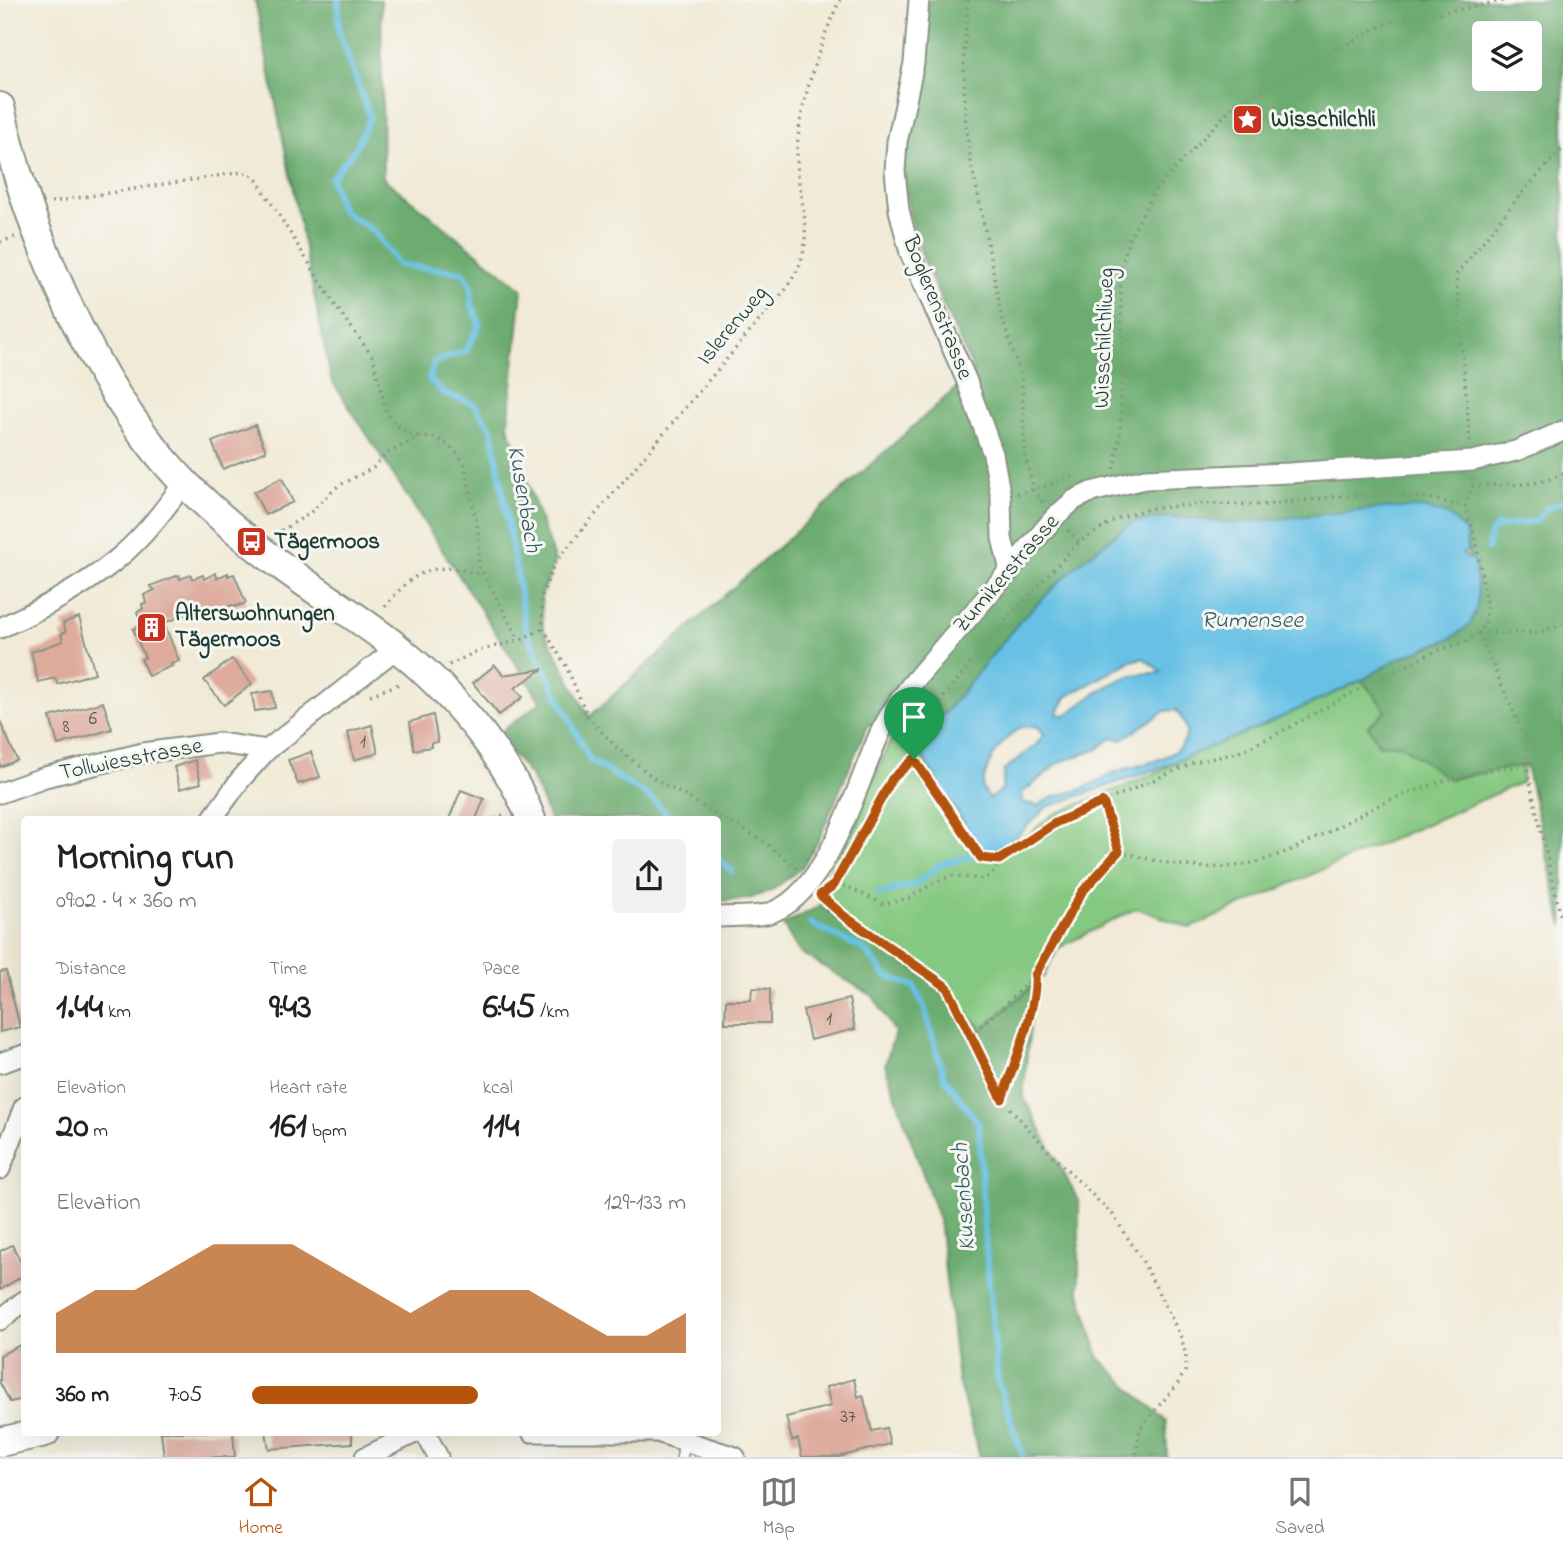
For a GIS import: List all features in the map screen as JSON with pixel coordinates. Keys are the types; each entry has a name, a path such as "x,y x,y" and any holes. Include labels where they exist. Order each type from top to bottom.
{"main road":[{"path":"0,107 9,148 28,206 71,310 105,376 157,452 184,483 255,545 397,648 455,702 488,741 515,782 530,816"},
{"path":"0,1442 27,1436"}],"street":[{"name":"Boglerenstrasse","path":"919,0 914,63 897,142 895,171 899,211 911,253 966,379 993,454 1001,498 1002,537 1010,570"},
{"name":"Zumikerstrasse","path":"721,917 766,914 784,906 809,884 831,850 881,730 895,707 1055,517 1074,500 1112,485 1145,479 1472,461 1516,452 1563,431"},
{"path":"0,628 78,587 117,559 153,524 184,483"},
{"path":"214,816 240,780 267,750 397,648"},
{"name":"Tollwiesstrasse","path":"0,793 45,777 143,753 219,743 267,750"},
{"path":"0,1063 21,1056"},
{"path":"0,1169 21,1115"},
{"path":"0,1320 21,1303"},
{"path":"365,1457 409,1436"},
{"path":"427,1436 438,1457"},
{"path":"663,1436 683,1450 735,1457"}],"path":[{"name":"Islerenweg","path":"543,628 541,597 555,562 786,289 801,263 807,237 797,155 799,131 812,77 840,0"},
{"path":"968,0 965,117 971,164 1000,314 1022,381 1025,455 1034,491"},
{"name":"Wisschilchliweg","path":"1112,485 1120,433 1123,351 1120,275 1128,241 1155,190 1233,106 1245,99 1384,24 1506,0"},
{"path":"834,885 857,890 883,904 909,898 937,881 953,876 979,879 987,877 994,872 999,860 1055,823 1195,762 1237,753 1372,682 1434,652 1467,641 1479,633 1487,608 1475,536 1465,507 1472,486 1472,461 1456,275 1521,194 1563,148"},
{"path":"28,206 242,172 255,177 335,305 373,357 390,419 402,430 419,437 435,438 449,445 464,462 479,535 479,575"},
{"path":"0,242 18,236"},
{"path":"255,545 309,514 338,486 373,468 385,455 419,437"},
{"path":"1472,486 1530,483 1563,473"},
{"path":"999,860 981,858 914,759 913,736 1002,624 1079,542 1118,518 1152,508 1210,504 1266,505 1341,496 1387,495 1429,498 1465,507"},
{"path":"385,607 409,580 422,571 436,568 456,569 479,575 483,573 521,640"},
{"path":"1479,633 1537,633 1563,624"},
{"path":"440,669 475,652 521,640 543,628 566,666 589,717 616,747 655,779 720,816"},
{"path":"1479,633 1528,745 1526,765 1563,926"},
{"path":"853,851 892,779 914,759"},
{"path":"1119,851 1177,866 1213,868 1259,862 1320,838 1376,807 1417,789 1489,769 1526,765"},
{"path":"1103,802 1119,851"},
{"path":"721,817 762,840 794,865 809,884"},
{"path":"970,1035 1035,975 1082,892 1119,851"},
{"path":"840,874 834,885 820,895 844,916 947,987 1002,1099 1053,1156 1113,1215 1142,1260 1181,1337 1186,1356 1185,1371 1177,1385 1140,1428 1136,1457"},
{"path":"1002,1099 1028,1018 1036,986 1035,975"}],"green space":[{"path":"255,0 381,0 383,178 522,289 508,426 555,562 541,597 543,628 589,717 974,372 919,247 906,195 906,145 923,61 928,0 1563,0 1563,926 1526,765 1449,779 1401,745 1379,745 1368,726 1386,711 1362,680 1399,658 1452,638 1469,559 1466,532 1385,508 1237,523 1167,517 1131,523 1077,565 1020,621 917,747 868,724 818,841 802,867 771,891 748,899 721,901 721,816 549,816 532,778 497,735 541,702 331,379"},
{"path":"1399,658 1524,743 1522,782 1190,928 1137,908 1058,948 1044,976 983,1029 941,988 820,906 822,884 857,819 893,734 917,747 983,853 999,851 1028,835 1052,815 1152,775 1203,748 1264,725 1362,680"},
{"path":"820,906 941,988 983,1029 1034,985 1023,1096 1079,1202 1079,1289 1099,1358 1166,1422 1167,1457 980,1457 958,1381 939,1220 885,1065 895,1032 873,996 799,952 783,925"}],"water":[{"name":"Rumensee","path":"1385,508 1423,508 1448,515 1466,532 1467,552 1463,553 1474,560 1478,593 1476,610 1470,624 1452,638 1399,658 1362,680 1264,725 1157,769 1047,807 1006,846 983,853 917,747 1020,621 1077,565 1131,523 1167,517 1237,523","holes":["1143,658 1162,672 1125,678 1098,692 1066,715 1057,714 1066,697 1131,661","1176,710 1185,725 1186,737 1181,747 1171,754 1114,773 1038,806 1022,802 1022,793 1060,762 1098,749 1112,737 1121,740 1165,711","1037,726 1044,734 1036,745 1004,770 1002,789 990,799 982,788 987,769 995,753 1022,727"]}],"building":[{"path":"255,425 266,451 223,469 212,442"},
{"path":"282,478 293,502 265,515 254,492"},
{"name":"Alterswohnungen Tägermoos","path":"216,573 217,578 228,573 228,576 234,574 246,603 218,611 216,607 205,612 204,607 164,623 179,661 148,676 141,659 145,658 133,629 142,625 137,612 143,609 142,604 146,603 144,595 155,590 150,586 179,575 180,579 191,575 192,579 203,575 204,579"},
{"path":"79,617 95,673 58,684 55,678 38,682 31,652 63,641 61,634 66,632 63,623"},
{"path":"232,659 252,684 224,705 204,680"},
{"path":"495,665 503,675 543,669 515,688 523,697 499,715 473,683"},
{"path":"272,691 275,708 255,711 252,694"},
{"path":"103,702 112,729 58,745 50,717"},
{"path":"433,715 438,742 431,743 431,747 414,750 410,722"},
{"path":"0,721 17,760 0,767"},
{"path":"372,725 378,753 354,760 348,732"},
{"path":"311,752 320,777 298,784 288,760"},
{"path":"195,760 201,783 180,789 174,767"},
{"path":"461,790 484,799 477,816 450,816"},
{"path":"6,971 20,1027 0,1032 0,972"},
{"path":"752,988 770,989 770,1023 725,1023 726,1000 751,1000"},
{"path":"849,999 855,1029 810,1040 803,1010"},
{"path":"12,1245 21,1262 21,1277 0,1290 0,1251"},
{"path":"21,1344 21,1400 10,1402 0,1383 0,1355"},
{"path":"854,1379 858,1397 863,1395 872,1431 886,1428 890,1444 838,1457 802,1457 798,1439 792,1441 786,1417 831,1406 826,1387"},
{"path":"161,1436 233,1436 235,1457 164,1457"},
{"path":"267,1436 352,1436 352,1443 269,1449"}],"waterway":[{"name":"Kusenbach","path":"338,0 339,32 370,117 355,149 331,178 341,210 374,231 399,265 463,272 471,285 472,306 480,324 466,351 434,362 429,379 443,393 474,404 492,429 526,629 590,760 649,797 670,816"},
{"path":"1488,549 1490,533 1497,527 1536,521 1547,508 1563,502"},
{"path":"878,894 916,884 941,864 975,855"},
{"name":"Kusenbach","path":"721,862 732,871"},
{"name":"Kusenbach","path":"810,923 865,950 886,976 914,986 924,1007 944,1077 979,1124 984,1227 998,1382 1023,1457"}],"place":[{"name":"Wisschilchli","path":"1248,120"},
{"name":"Tägermoos","path":"251,542"},
{"name":"Alterswohnungen Tägermoos","path":"152,627"}],"route":[{"path":"914,759 981,858 999,860 1055,823 1103,802 1119,851 1082,892 1035,975 1036,986 1028,1018 1002,1099 947,987 844,916 820,895 834,885 892,779 914,759"}]}
